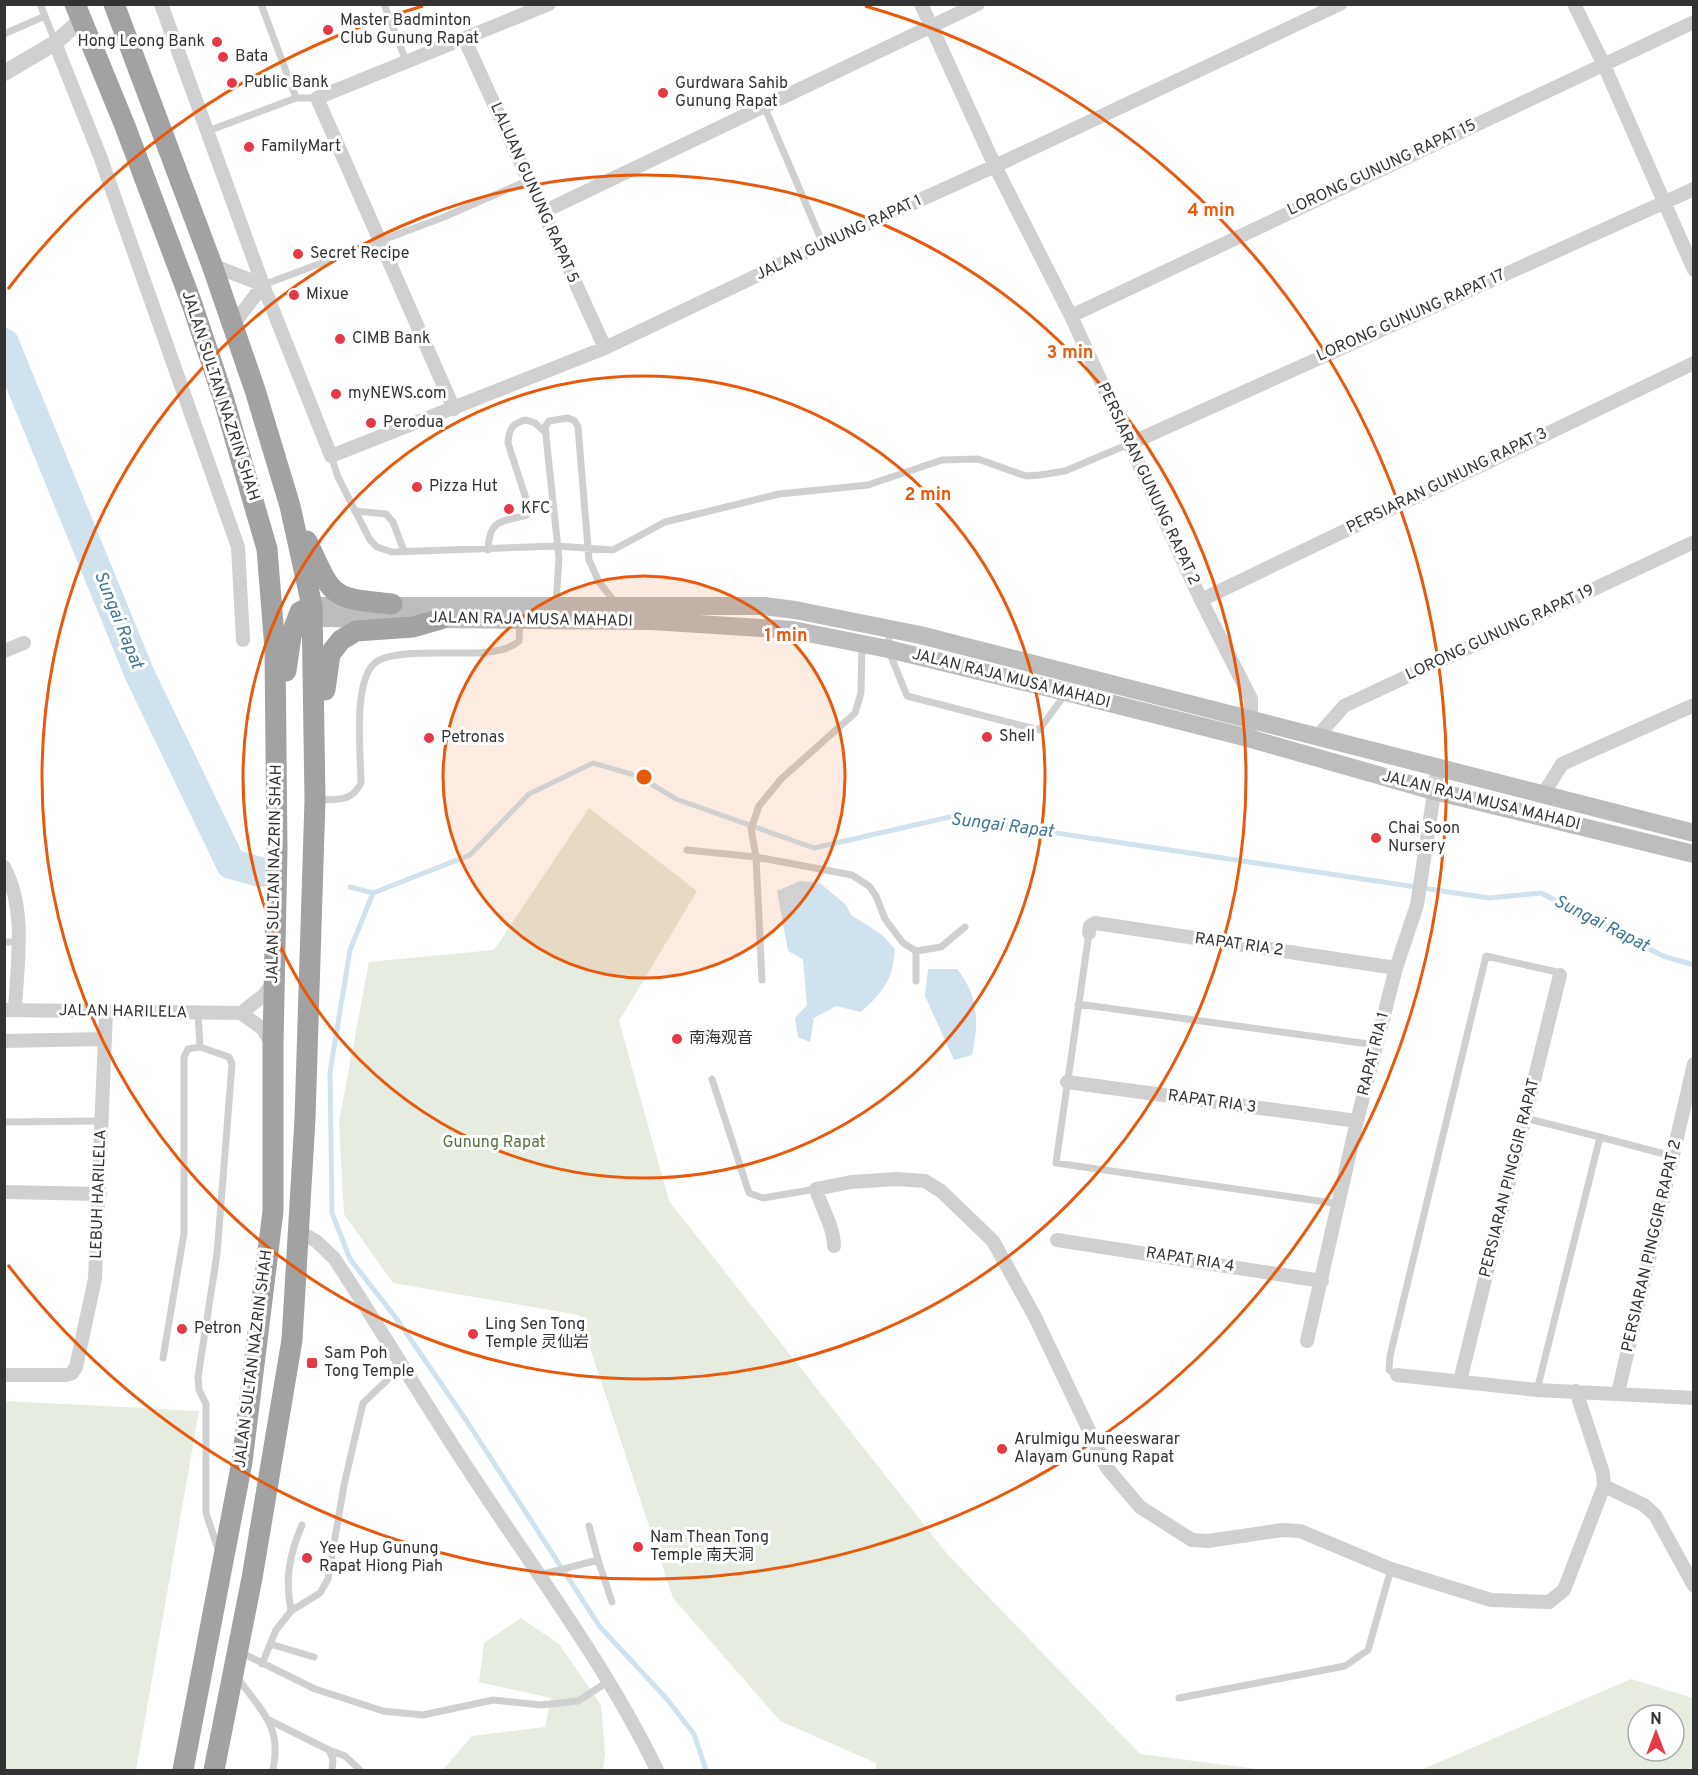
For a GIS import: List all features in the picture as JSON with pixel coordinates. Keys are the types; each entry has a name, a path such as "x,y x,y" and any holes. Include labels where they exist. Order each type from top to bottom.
{"highway":[{"name":"JALAN SULTAN NAZRIN SHAH","path":"114,4 233,325 290,506 308,612 316,763 305,1119 292,1340 252,1578 214,1770"},
{"name":"JALAN SULTAN NAZRIN SHAH","path":"78,12 125,126 192,304 223,397 267,549 275,649 277,796 273,1211 242,1462 183,1770"},
{"path":"290,506 323,575 338,595 350,600 392,604"},
{"path":"267,549 283,597 308,612 288,656 277,796"},
{"path":"316,763 330,654 341,640 356,631 413,627 441,619"}],"main road":[{"name":"JALAN RAJA MUSA MAHADI","path":"308,612 392,604 794,630 862,643 1066,692 1248,738 1434,791 1694,854"},
{"name":"JALAN RAJA MUSA MAHADI","path":"308,612 441,619 520,612 556,605 764,606 890,628 1694,832"}],"street":[{"path":"160,4 263,285 331,456"},
{"path":"454,408 317,98 549,4"},
{"name":"PERSIARAN GUNUNG RAPAT 2","path":"921,4 995,166 1071,316 1201,600 1251,699 1252,719 1248,738"},
{"path":"543,212 978,4"},
{"name":"JALAN GUNUNG RAPAT 1","path":"331,456 605,348 1340,4"},
{"path":"1574,4 1603,63 1694,270"},
{"path":"4,73 55,43 78,12"},
{"name":"LORONG GUNUNG RAPAT 15","path":"1071,316 1694,22"},
{"name":"LALUAN GUNUNG RAPAT 5","path":"464,38 605,348"},
{"path":"55,43 100,156 238,547 243,640"},
{"name":"LORONG GUNUNG RAPAT 17","path":"1129,444 1694,189"},
{"path":"212,265 263,285"},
{"path":"233,325 263,285"},
{"name":"PERSIARAN GUNUNG RAPAT 3","path":"1201,600 1694,363"},
{"name":"LORONG GUNUNG RAPAT 19","path":"1317,737 1344,706 1694,542"},
{"path":"4,651 24,643"},
{"path":"1544,793 1562,764 1694,705"},
{"name":"RAPAT RIA 1","path":"1307,1341 1340,1204 1357,1121 1396,968 1417,905 1438,767"},
{"path":"4,867 12,882 18,910 11,942 10,1010"},
{"name":"RAPAT RIA 2","path":"1089,933 1090,926 1095,923 1396,968"},
{"name":"PERSIARAN PINGGIR RAPAT","path":"1460,1381 1560,975"},
{"path":"273,1045 263,1029 241,1013 264,995 274,981"},
{"name":"JALAN HARILELA","path":"10,1010 241,1013"},
{"name":"LEBUH HARILELA","path":"4,1375 72,1373 76,1367 95,1280 100,1194 103,1039 106,1012"},
{"path":"4,1041 103,1039"},
{"name":"PERSIARAN PINGGIR RAPAT 2","path":"1618,1393 1694,1064"},
{"name":"RAPAT RIA 3","path":"1067,1082 1357,1121"},
{"path":"834,1246 832,1229 822,1210 816,1188 851,1182 897,1179 925,1181 942,1191 993,1241 1035,1317 1107,1468 1140,1507 1192,1540 1208,1541 1282,1530 1300,1531 1391,1569 1491,1600 1549,1602 1564,1590 1604,1486 1603,1473 1576,1391"},
{"path":"4,1192 100,1194"},
{"path":"298,1232 316,1242 334,1258 401,1367 546,1574 632,1719 657,1770"},
{"name":"RAPAT RIA 4","path":"1057,1240 1322,1281"},
{"path":"1397,1375 1537,1390 1694,1398"},
{"path":"1604,1486 1644,1505 1655,1515 1694,1586"}],"lane":[{"path":"40,4 55,43"},
{"path":"261,4 296,98"},
{"path":"384,4 406,61"},
{"path":"4,34 45,16"},
{"path":"208,131 296,98 317,98"},
{"path":"764,106 823,244"},
{"path":"263,285 444,218 529,180"},
{"path":"556,605 557,546 546,433 549,421 561,418 575,421 578,427 589,560 599,582 616,604"},
{"path":"488,550 490,531 495,524 527,515 529,508 508,443 508,432 512,425 526,420 535,423 546,433"},
{"path":"331,456 338,477 355,511 370,540 377,547 404,551 587,546 613,550 665,522 779,494 868,485 942,460 978,459 1026,476 1040,475 1065,471 1129,444"},
{"path":"355,511 386,514 393,522 404,551"},
{"path":"315,800 348,799 361,783 361,698 365,675 376,662 393,656 508,649 519,641 520,612"},
{"path":"890,628 888,649 907,696 1040,730 1066,692 1073,674"},
{"path":"762,980 756,857 752,829 756,815 759,806 782,779 855,713 861,693 862,643"},
{"path":"687,850 756,857 852,875 869,886 876,896 885,919 903,943 916,951 941,947 965,927"},
{"path":"1089,933 1056,1163 1340,1204"},
{"path":"916,951 916,981"},
{"path":"1397,1375 1389,1370 1390,1356 1486,956 1557,972 1560,975"},
{"path":"1078,1004 1376,1046"},
{"path":"198,1013 201,1047"},
{"path":"163,1358 183,1242 184,1057 188,1049 201,1047 229,1057 232,1064 217,1254 198,1377 199,1390 206,1404 206,1513 223,1562"},
{"path":"712,1079 750,1193 763,1198 816,1188"},
{"path":"1525,1118 1672,1155"},
{"path":"4,1122 101,1121"},
{"path":"1537,1390 1600,1137"},
{"path":"262,1664 276,1630 291,1611 320,1593 328,1579 344,1485 363,1403 401,1367"},
{"path":"291,1611 286,1587 290,1552 302,1525"},
{"path":"590,1526 612,1602"},
{"path":"546,1574 598,1560"},
{"path":"1179,1698 1345,1666 1368,1650 1391,1569"},
{"path":"270,1644 314,1657"},
{"path":"235,1661 262,1664 315,1689 383,1712 423,1715 493,1700 541,1705 578,1701 609,1681"},
{"path":"235,1661 276,1739 273,1770"},
{"path":"267,1719 345,1756 360,1770"},
{"path":"329,1750 333,1760 332,1770"}],"green space":[{"name":"Gunung Rapat","path":"589,808 697,891 619,1021 669,1201 948,1555 1140,1754 1264,1770 876,1770 876,1763 780,1721 673,1598 579,1315 393,1283 344,1214 339,1122 369,962 494,950"},
{"path":"5,1401 199,1411 136,1770 5,1770"},
{"path":"521,1618 559,1644 601,1705 605,1753 603,1770 443,1770 472,1736 545,1727 551,1698 479,1682 484,1643"},
{"path":"1631,1679 1693,1698 1693,1770 1421,1770"}],"water":[{"path":"800,881 820,883 846,905 851,915 881,934 895,949 889,977 875,998 861,1012 836,1006 814,1018 810,1042 798,1037 795,1018 807,1005 803,959 788,951 777,891"},
{"path":"928,969 957,969 970,989 976,1021 972,1055 954,1060 925,996"}],"waterway":[{"name":"Sungai Rapat","path":"4,343 140,675 231,864 260,872"},
{"name":"Sungai Rapat","path":"350,887 373,893 470,855 529,794 593,763 638,776 676,799 814,848 950,817 1489,898 1541,893 1663,956 1694,965"},
{"path":"373,893 350,950 330,1072 332,1213 350,1259 396,1318 466,1420 600,1627 666,1698 694,1734 706,1770"}],"place":[{"name":"Master Badminton Club Gunung Rapat","path":"328,30"},
{"name":"Hong Leong Bank","path":"217,42"},
{"name":"Bata","path":"223,57"},
{"name":"Public Bank","path":"232,83"},
{"name":"Gurdwara Sahib Gunung Rapat","path":"663,93"},
{"name":"FamilyMart","path":"249,147"},
{"name":"Secret Recipe","path":"298,254"},
{"name":"Mixue","path":"294,295"},
{"name":"CIMB Bank","path":"340,339"},
{"name":"myNEWS.com","path":"336,394"},
{"name":"Perodua","path":"371,423"},
{"name":"Pizza Hut","path":"417,487"},
{"name":"KFC","path":"509,509"},
{"name":"Shell","path":"987,737"},
{"name":"Petronas","path":"429,738"},
{"name":"Chai Soon Nursery","path":"1376,838"},
{"name":"南海观音","path":"677,1039"},
{"name":"Petron","path":"182,1329"},
{"name":"Ling Sen Tong Temple 灵仙岩","path":"473,1334"},
{"name":"Sam Poh Tong Temple","path":"312,1363"},
{"name":"Arulmigu Muneeswarar Alayam Gunung Rapat","path":"1002,1449"},
{"name":"Nam Thean Tong Temple 南天洞","path":"638,1547"},
{"name":"Yee Hup Gunung Rapat Hiong Piah","path":"307,1558"}]}
